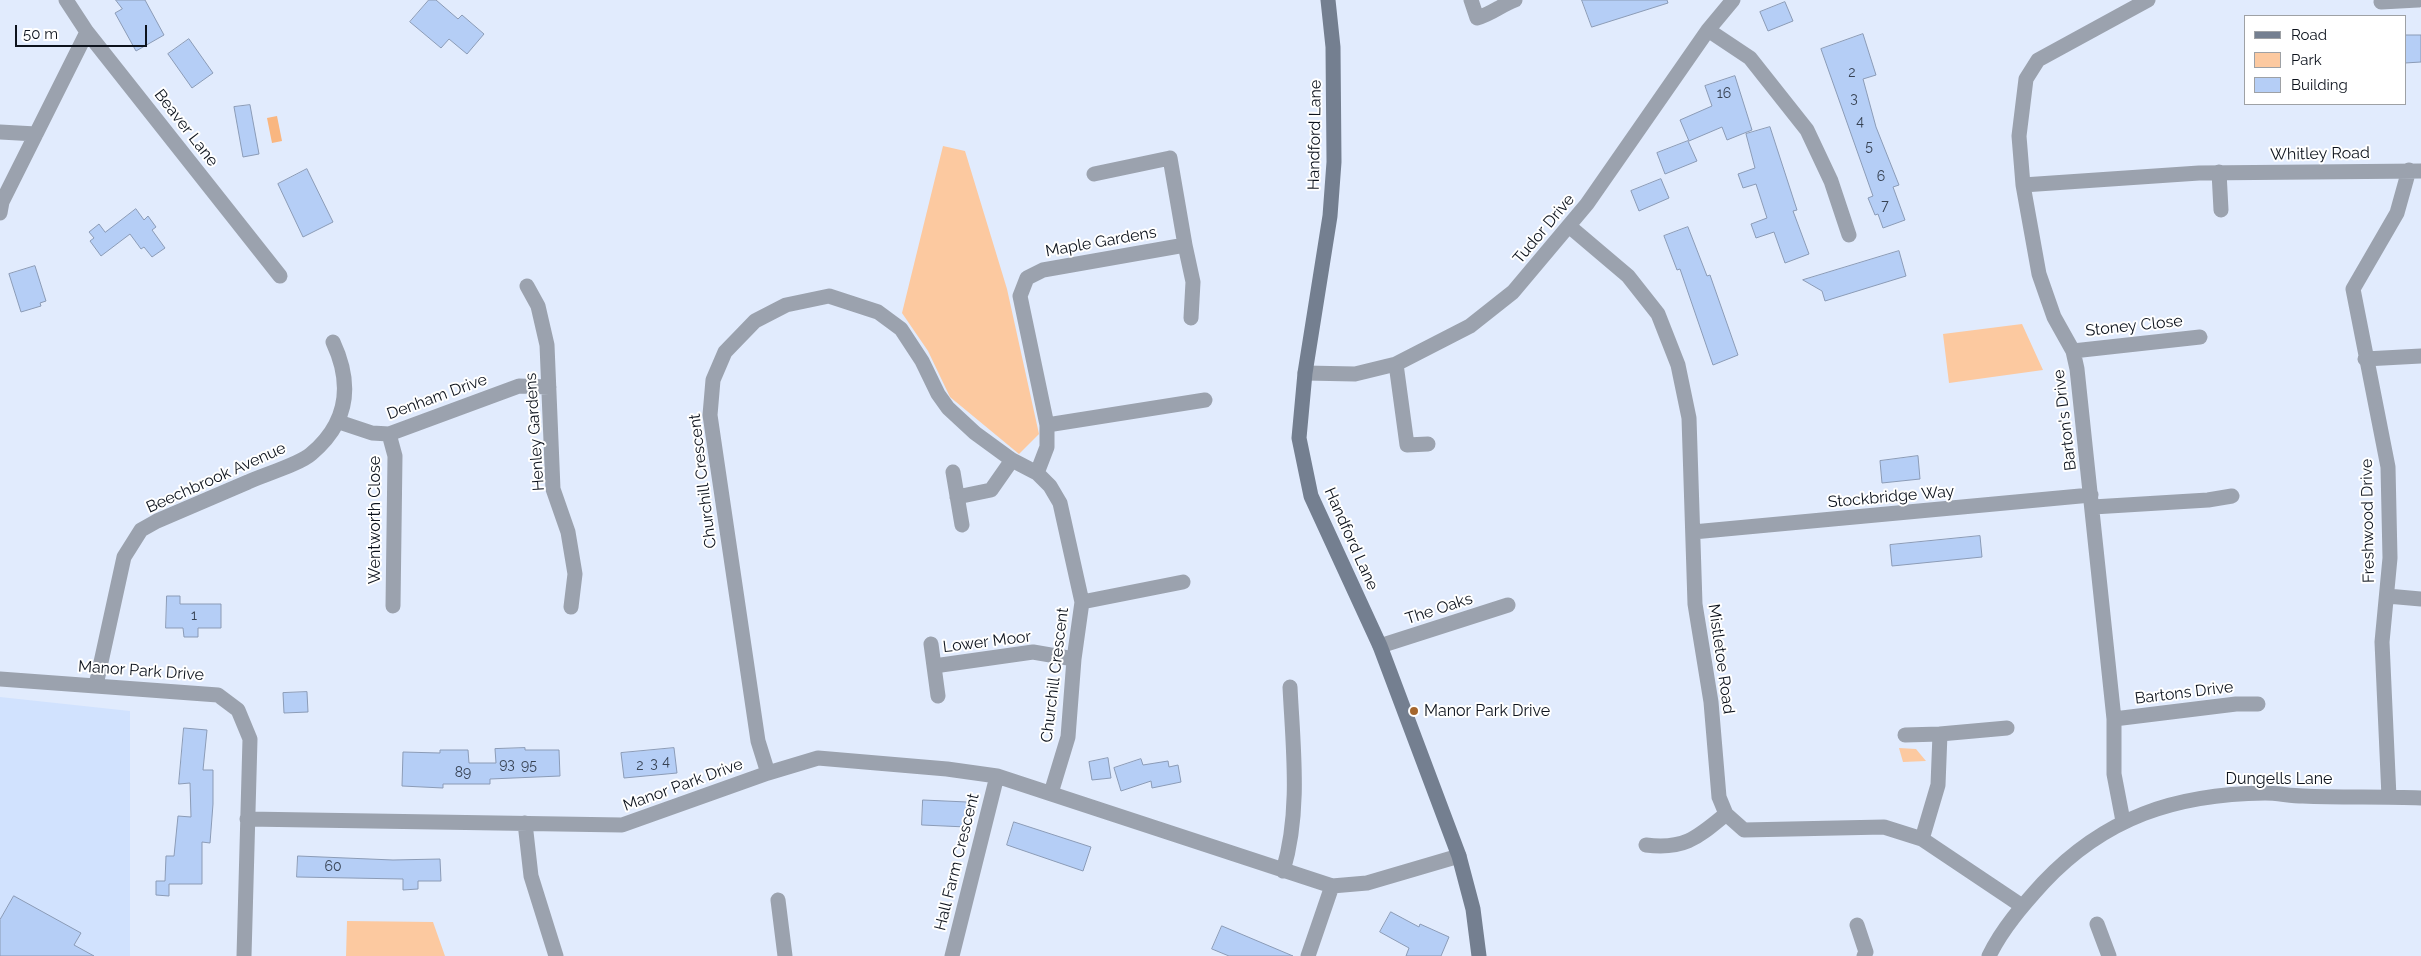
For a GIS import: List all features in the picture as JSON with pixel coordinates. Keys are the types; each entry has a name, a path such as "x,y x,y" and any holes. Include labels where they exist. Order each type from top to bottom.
{"street":[{"name":"Beaver Lane","path":"66,0 87,32 280,276"},
{"name":"Handford Lane","path":"1328,0 1333,47 1334,162 1330,216 1305,373 1299,438 1311,496 1380,646 1459,856 1472,909 1479,956"},
{"path":"1471,0 1477,18 1492,14 1507,1"},
{"name":"Tudor Drive","path":"1305,373 1355,374 1396,364 1470,326 1513,292 1570,226 1604,181 1708,30 1733,0"},
{"name":"Barton's Drive","path":"2123,821 2114,774 2114,719 2077,369 2073,351 2054,317 2039,274 2023,185 2019,136 2026,78 2038,60 2148,0"},
{"path":"2381,2 2418,0"},
{"path":"1708,30 1750,58 1807,130 1831,181 1849,235"},
{"path":"0,213 2,202 87,32"},
{"path":"0,132 36,134"},
{"path":"1094,174 1170,158 1193,282 1191,318"},
{"name":"Whitley Road","path":"2023,185 2220,172 2415,170"},
{"name":"Freshwood Drive","path":"2388,797 2382,642 2390,558 2388,466 2365,358 2353,289 2397,213 2415,170"},
{"path":"2220,172 2221,210"},
{"name":"Mistletoe Road","path":"1570,226 1628,276 1658,314 1678,365 1689,418 1695,604 1711,702 1718,797 1726,814 1744,830 1884,827 1922,839 2022,906"},
{"name":"Maple Gardens","path":"1037,473 1047,447 1047,425 1020,296 1027,278 1043,270 1186,245"},
{"name":"Henley Gardens","path":"527,286 538,306 547,344 553,489 568,532 575,574 571,607"},
{"name":"Churchill Crescent","path":"768,773 758,741 710,415 713,380 725,352 755,321 786,305 829,296 878,312 901,329 922,361 938,394 948,408 975,433 1012,460 1037,473 1050,486 1060,503 1082,602 1074,659 1068,737 1051,793"},
{"name":"Stoney Close","path":"2073,351 2200,337"},
{"name":"Beechbrook Avenue","path":"96,685 124,557 141,530 157,521 310,455 339,422 345,396 345,379 341,359 333,342"},
{"path":"2365,358 2421,356"},
{"path":"1396,364 1407,445 1428,444"},
{"name":"Denham Drive","path":"339,422 372,433 389,434 519,386 548,388"},
{"path":"1047,425 1205,400"},
{"name":"Wentworth Close","path":"389,434 395,456 393,606"},
{"path":"957,498 991,490 1012,460"},
{"path":"953,472 962,525"},
{"path":"2092,501 2208,500 2232,496"},
{"name":"Stockbridge Way","path":"1693,532 2092,501"},
{"path":"1082,602 1184,582"},
{"path":"2387,596 2421,600"},
{"name":"The Oaks","path":"1380,646 1508,604"},
{"name":"Lower Moor","path":"931,644 938,696"},
{"name":"Lower Moor","path":"934,666 1033,652 1074,659"},
{"name":"Manor Park Drive","path":"0,679 218,695 238,710 250,739 247,819 622,825 768,773 818,758 946,768 997,776 1332,886 1367,883 1459,856"},
{"path":"1283,871 1291,844 1296,763 1290,686"},
{"name":"Bartons Drive","path":"2114,719 2236,704 2258,704"},
{"path":"1905,735 2007,728"},
{"path":"1922,839 1938,785 1940,734"},
{"name":"Hall Farm Crescent","path":"952,956 997,776"},
{"name":"Dungells Lane","path":"1989,956 2022,906 2060,865 2123,821 2187,801 2221,796 2266,793 2302,796 2421,798"},
{"path":"1646,845 1665,847 1695,839 1726,814"},
{"path":"244,956 247,819"},
{"path":"525,823 531,876 556,956"},
{"path":"1308,956 1332,886"},
{"path":"778,900 785,956"},
{"path":"2097,924 2109,956"},
{"path":"1857,925 1866,952 1864,956"}],"shaded area":[{"path":"277,116 282,141 272,143 267,118"},
{"path":"0,697 130,711 130,956 0,956"}],"green space":[{"path":"943,146 965,151 1007,289 1039,434 1019,454 950,397 928,351 902,313"},
{"path":"2022,324 2043,370 1949,383 1943,334"},
{"path":"1899,748 1916,749 1926,761 1903,762"},
{"path":"347,921 433,922 445,956 346,956"}],"building":[{"path":"116,0 145,0 164,35 136,51 115,13 122,9"},
{"path":"429,0 436,0 458,19 462,15 484,34 467,54 449,39 441,48 410,22"},
{"path":"1582,0 1667,0 1668,3 1592,27"},
{"path":"1785,2 1793,21 1768,31 1760,12"},
{"path":"1863,34 1876,75 1863,79 1876,127 1899,185 1893,187 1905,220 1883,228 1878,214 1875,215 1868,198 1873,196 1821,49"},
{"path":"2406,35 2421,35 2421,62 2406,63"},
{"path":"189,39 213,73 192,88 168,54"},
{"path":"1735,76 1752,130 1727,140 1722,127 1689,141 1680,120 1712,106 1705,86"},
{"path":"250,105 259,154 243,157 234,107"},
{"path":"1770,127 1797,210 1793,211 1809,254 1785,263 1774,232 1756,238 1751,224 1767,218 1756,184 1743,188 1738,174 1755,168 1746,134"},
{"path":"1688,141 1697,161 1665,174 1657,153"},
{"path":"307,169 333,222 303,237 278,184"},
{"path":"1661,179 1669,198 1639,211 1631,191"},
{"path":"136,209 144,220 148,216 156,227 152,230 165,248 152,257 144,247 141,249 130,234 101,256 90,241 94,238 89,232 99,224 105,232"},
{"path":"1688,227 1707,276 1710,275 1738,355 1713,365 1680,269 1677,270 1664,236"},
{"path":"1899,251 1906,276 1825,301 1822,291 1803,280"},
{"path":"35,266 46,301 40,303 41,306 21,312 9,274"},
{"path":"1918,456 1920,479 1882,483 1880,461"},
{"path":"1980,536 1982,557 1892,566 1890,545"},
{"path":"167,596 180,596 180,604 221,604 221,628 198,628 198,637 184,637 183,628 166,628"},
{"path":"307,692 308,712 284,713 283,693"},
{"path":"184,728 207,730 203,770 213,770 210,843 202,842 202,884 169,884 169,896 156,895 156,881 165,881 166,856 174,856 178,816 191,817 190,783 179,784"},
{"path":"525,748 525,750 559,750 560,776 490,779 490,784 443,784 443,788 402,786 403,752 440,753 440,750 468,750 469,763 496,763 495,749"},
{"path":"674,748 677,773 624,778 621,753"},
{"path":"1108,758 1111,778 1092,780 1089,762"},
{"path":"1141,759 1143,765 1168,761 1169,767 1178,765 1181,782 1152,788 1151,781 1121,791 1114,768"},
{"path":"923,800 967,802 966,827 922,825"},
{"path":"1014,822 1091,847 1083,871 1007,845"},
{"path":"298,856 393,860 440,859 441,881 418,881 418,889 403,890 403,879 297,877"},
{"path":"14,896 81,933 74,945 94,956 0,956 0,920"},
{"path":"1391,912 1419,927 1420,924 1449,937 1441,956 1406,956 1409,948 1380,932"},
{"path":"1222,926 1293,956 1229,956 1212,949"}],"place":[{"name":"Manor Park Drive","path":"1414,711"}]}
